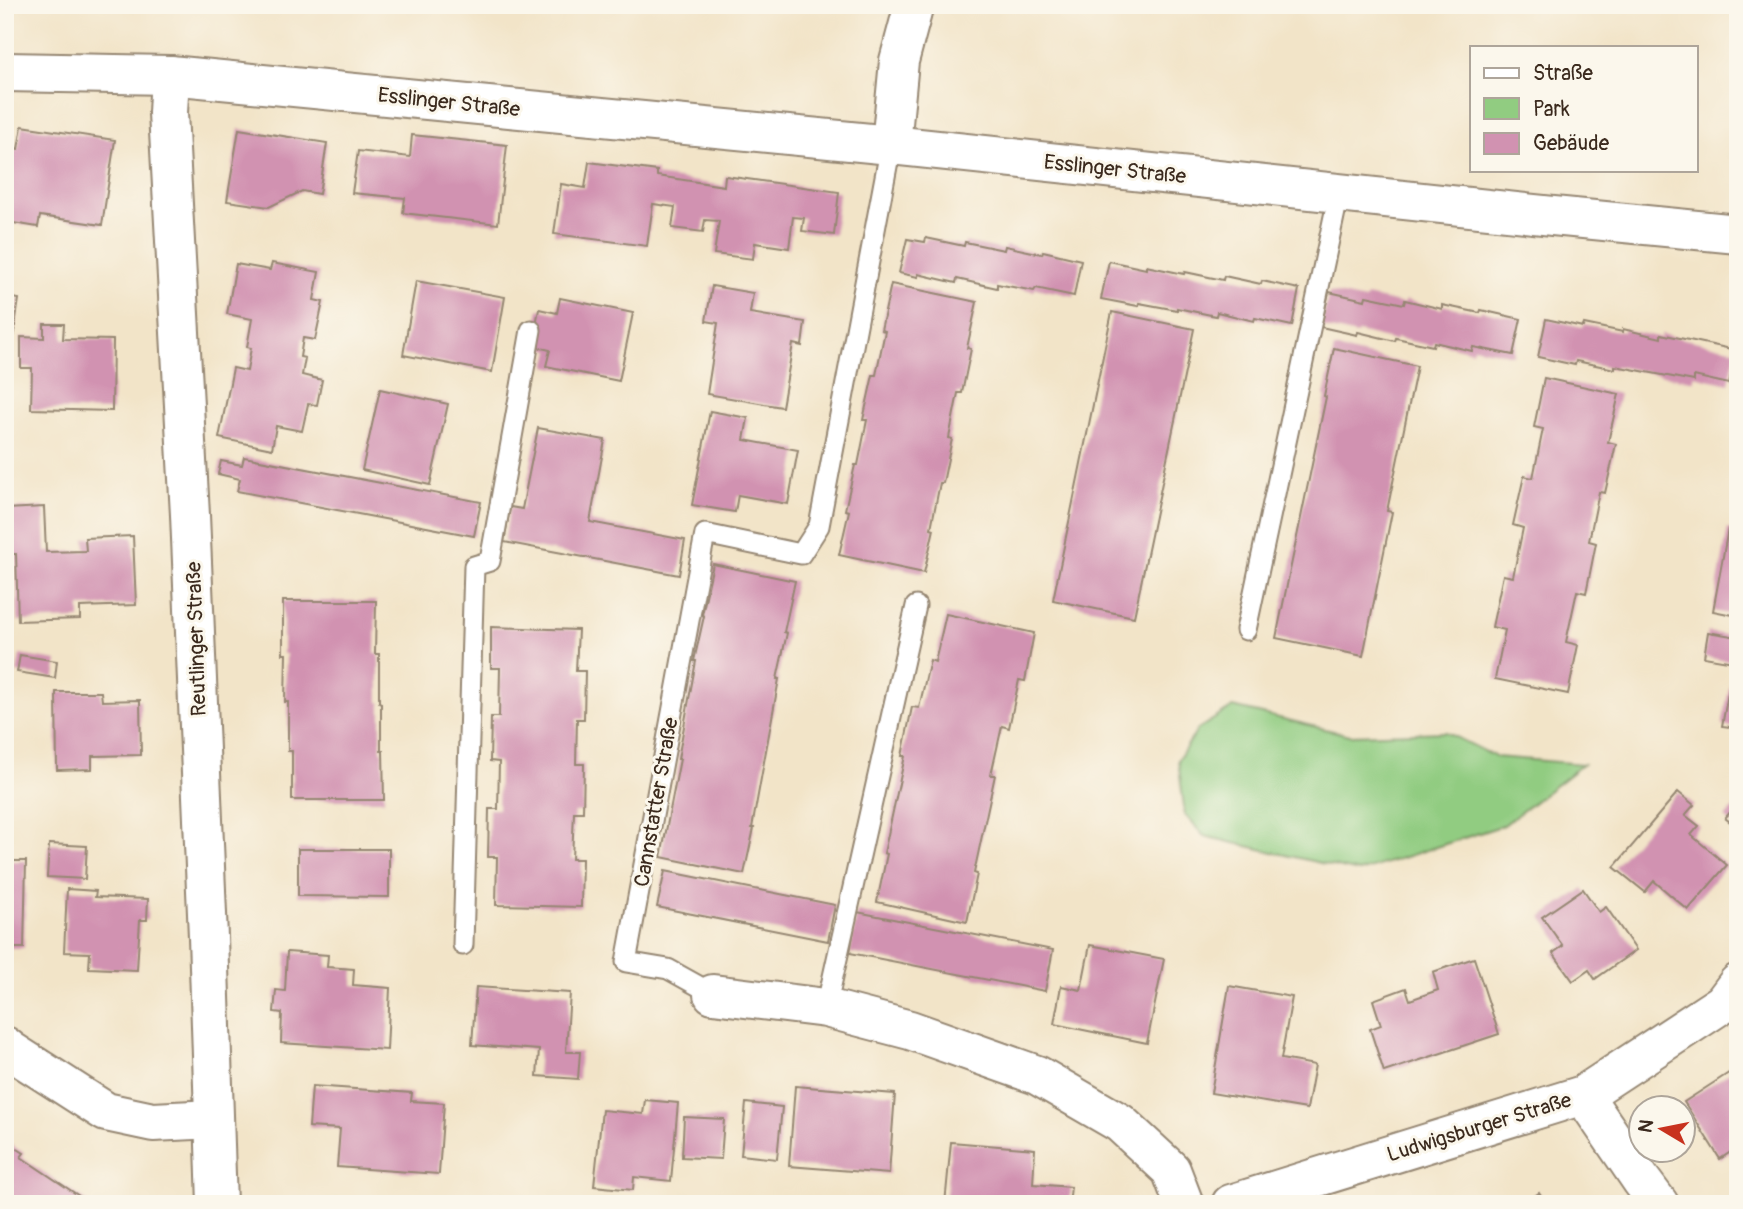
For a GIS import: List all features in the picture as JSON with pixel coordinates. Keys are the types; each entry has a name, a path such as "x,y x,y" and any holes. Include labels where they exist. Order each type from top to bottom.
{"street":[{"path":"891,145 899,61 914,5"},
{"name":"Esslinger Straße","path":"5,72 170,75 891,145 1738,234"},
{"name":"Reutlinger Straße","path":"170,75 168,113 191,529 217,1204"},
{"name":"Ludwigsburger Straße","path":"1231,1204 1583,1095 1724,1003 1738,983"},
{"name":"Cannstatter Straße","path":"713,994 826,1008 910,1030 1037,1074 1120,1122 1171,1170 1184,1204"},
{"path":"5,1046 107,1112 153,1122 214,1119"},
{"path":"1583,1095 1658,1204"}],"lane":[{"name":"Cannstatter Straße","path":"713,994 668,969 626,962 705,534 801,554 819,526 891,145"},
{"path":"1246,629 1339,192"},
{"path":"463,945 474,566 490,561 531,330"},
{"path":"826,1008 916,606"}],"green space":[{"path":"1233,707 1350,735 1446,732 1496,757 1583,764 1504,825 1359,872 1204,836 1185,815 1178,760 1198,729"}],"building":[{"path":"22,126 115,140 102,225 40,216 38,227 7,222 11,192 5,191 5,147 18,149"},
{"path":"239,129 327,143 319,194 302,191 269,207 227,201"},
{"path":"412,135 507,145 498,224 403,213 405,198 352,193 358,151 410,157"},
{"path":"589,162 657,171 657,176 724,186 725,176 839,192 834,235 802,231 804,218 793,217 789,248 755,243 753,259 714,254 719,221 705,220 703,232 672,228 675,207 653,204 647,246 554,234 561,184 585,188"},
{"path":"926,238 964,246 965,242 1004,250 1005,246 1042,254 1043,251 1081,260 1074,296 1036,288 1034,291 997,284 997,288 957,279 956,283 918,274 918,277 899,273 907,239 925,242"},
{"path":"1109,261 1223,280 1224,276 1261,284 1262,281 1299,289 1292,326 1217,312 1216,316 1177,308 1139,303 1138,306 1101,299"},
{"path":"272,263 319,272 314,300 323,302 315,340 303,338 300,357 305,358 302,375 322,380 317,405 308,404 302,431 276,426 272,449 219,438 233,368 247,371 251,348 247,347 252,319 227,314 236,264 270,270"},
{"path":"416,281 505,297 492,372 403,355"},
{"path":"891,284 977,302 967,348 971,349 962,393 958,393 949,438 952,439 943,483 940,483 931,528 934,529 924,573 839,555 849,511 845,510 867,420 863,420 885,331 881,330"},
{"path":"712,286 753,293 750,313 805,322 802,346 793,344 782,407 707,394 718,323 706,321"},
{"path":"1329,292 1365,300 1366,296 1404,304 1405,300 1442,309 1442,305 1480,313 1481,310 1521,319 1513,355 1473,347 1472,351 1434,342 1433,346 1396,338 1395,341 1321,327"},
{"path":"5,297 19,299 12,345 5,344"},
{"path":"560,298 633,313 619,381 546,366 550,350 532,346 539,309 557,313"},
{"path":"1112,312 1194,329 1134,617 1053,600"},
{"path":"1546,319 1583,327 1584,324 1623,332 1623,329 1661,338 1661,334 1736,350 1729,384 1694,376 1694,381 1615,366 1615,369 1576,361 1575,365 1538,357"},
{"path":"44,324 64,324 63,339 113,340 112,411 31,409 32,368 21,368 21,337 44,338"},
{"path":"1334,348 1417,366 1387,511 1392,512 1363,656 1276,638"},
{"path":"1544,378 1619,394 1608,442 1616,444 1605,493 1599,492 1589,541 1596,543 1586,593 1577,591 1566,642 1578,645 1568,694 1495,679 1505,630 1492,627 1503,575 1513,577 1523,528 1513,525 1524,476 1533,478 1543,429 1534,427"},
{"path":"380,389 448,404 430,485 362,470"},
{"path":"710,411 748,418 744,440 798,450 788,504 738,495 735,512 692,505"},
{"path":"538,428 605,440 590,522 685,540 679,575 504,542 510,507 522,509"},
{"path":"244,457 481,502 474,536 237,491 240,479 218,474 221,461 242,465"},
{"path":"44,507 46,552 86,551 85,538 133,536 136,605 80,607 80,619 18,621 16,554 9,554 6,509"},
{"path":"1728,529 1738,531 1738,616 1713,611"},
{"path":"713,564 795,581 744,874 661,857"},
{"path":"283,601 376,601 375,654 379,654 384,800 292,800 292,751 288,751 288,702 285,702"},
{"path":"946,614 1034,633 1025,681 1019,680 1009,728 1002,726 991,775 995,775 974,873 977,874 967,922 877,902 912,707 919,708 930,660 935,662"},
{"path":"491,627 578,630 576,671 585,671 584,719 577,719 576,764 584,764 583,812 574,812 572,859 582,859 581,907 496,905 497,857 488,857 489,809 498,809 499,762 490,761 491,717 499,717 500,668 491,668"},
{"path":"1708,632 1738,637 1738,728 1722,726 1734,662 1704,657"},
{"path":"20,655 57,661 55,678 17,672"},
{"path":"56,692 101,692 102,701 140,700 141,755 92,756 92,769 57,770"},
{"path":"1678,792 1694,805 1685,815 1699,826 1691,835 1727,865 1688,910 1654,881 1645,892 1614,867"},
{"path":"1738,803 1738,828 1725,818"},
{"path":"49,844 87,846 85,879 47,877"},
{"path":"298,849 389,849 389,897 298,896"},
{"path":"5,861 26,861 24,948 5,948"},
{"path":"665,871 835,905 828,941 657,907"},
{"path":"67,889 96,891 95,897 148,899 147,920 140,920 137,970 89,968 90,953 64,952"},
{"path":"1583,889 1599,912 1606,907 1636,950 1595,979 1589,970 1573,981 1553,953 1563,946 1542,917"},
{"path":"857,912 1053,950 1045,991 850,953"},
{"path":"1090,945 1164,959 1147,1043 1054,1024 1061,986 1081,990"},
{"path":"287,952 328,955 327,967 354,969 353,985 390,988 387,1050 281,1043 282,1013 274,1012 276,990 285,991"},
{"path":"1474,958 1499,1034 1384,1072 1370,1029 1381,1025 1373,1000 1406,988 1410,1000 1438,990 1433,972"},
{"path":"1229,986 1292,997 1281,1059 1315,1065 1307,1109 1211,1093"},
{"path":"476,987 570,993 566,1052 580,1052 578,1079 537,1076 539,1050 472,1045"},
{"path":"1738,1067 1738,1147 1720,1159 1698,1124 1696,1094"},
{"path":"312,1086 412,1093 411,1101 444,1103 439,1174 337,1167 340,1129 309,1127"},
{"path":"795,1086 895,1094 889,1174 789,1166"},
{"path":"645,1100 678,1103 671,1181 634,1177 633,1190 594,1186 602,1110 643,1114"},
{"path":"746,1103 782,1107 777,1159 741,1155"},
{"path":"684,1117 724,1119 721,1159 682,1157"},
{"path":"5,1141 24,1153 21,1157 91,1204 5,1204"},
{"path":"951,1142 1035,1149 1033,1184 1071,1187 1069,1204 945,1204"},
{"path":"1539,1193 1546,1204 1523,1204"}]}
